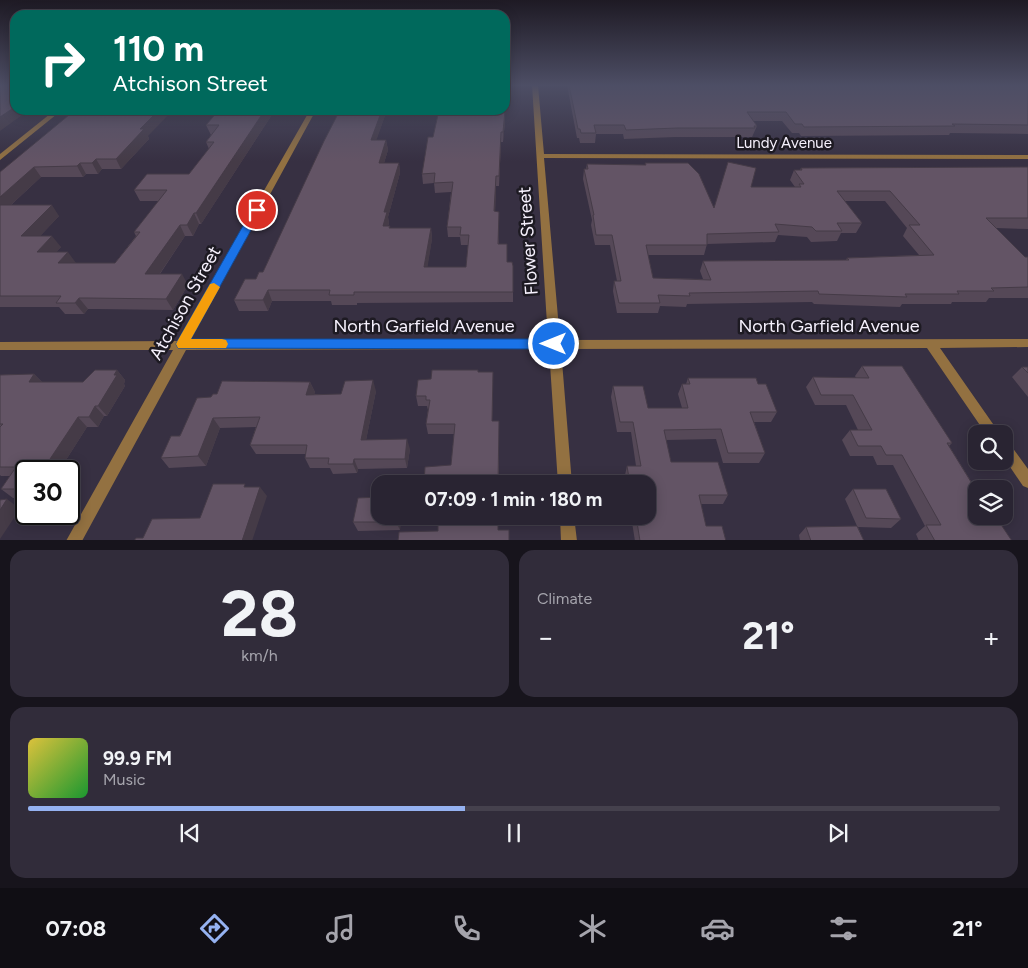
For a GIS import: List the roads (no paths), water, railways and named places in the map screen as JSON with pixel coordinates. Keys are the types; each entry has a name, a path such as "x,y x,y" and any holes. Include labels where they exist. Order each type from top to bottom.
{"street":[{"name":"Flower Street","path":"537,110 564,475"},
{"path":"0,158 53,115"},
{"name":"Atchison Street","path":"73,540 310,115"},
{"name":"Lundy Avenue","path":"541,156 1028,157"},
{"path":"930,343 988,425"},
{"name":"North Garfield Avenue","path":"0,346 1028,343"},
{"path":"1013,460 1028,481"},
{"path":"568,525 569,540"}]}
